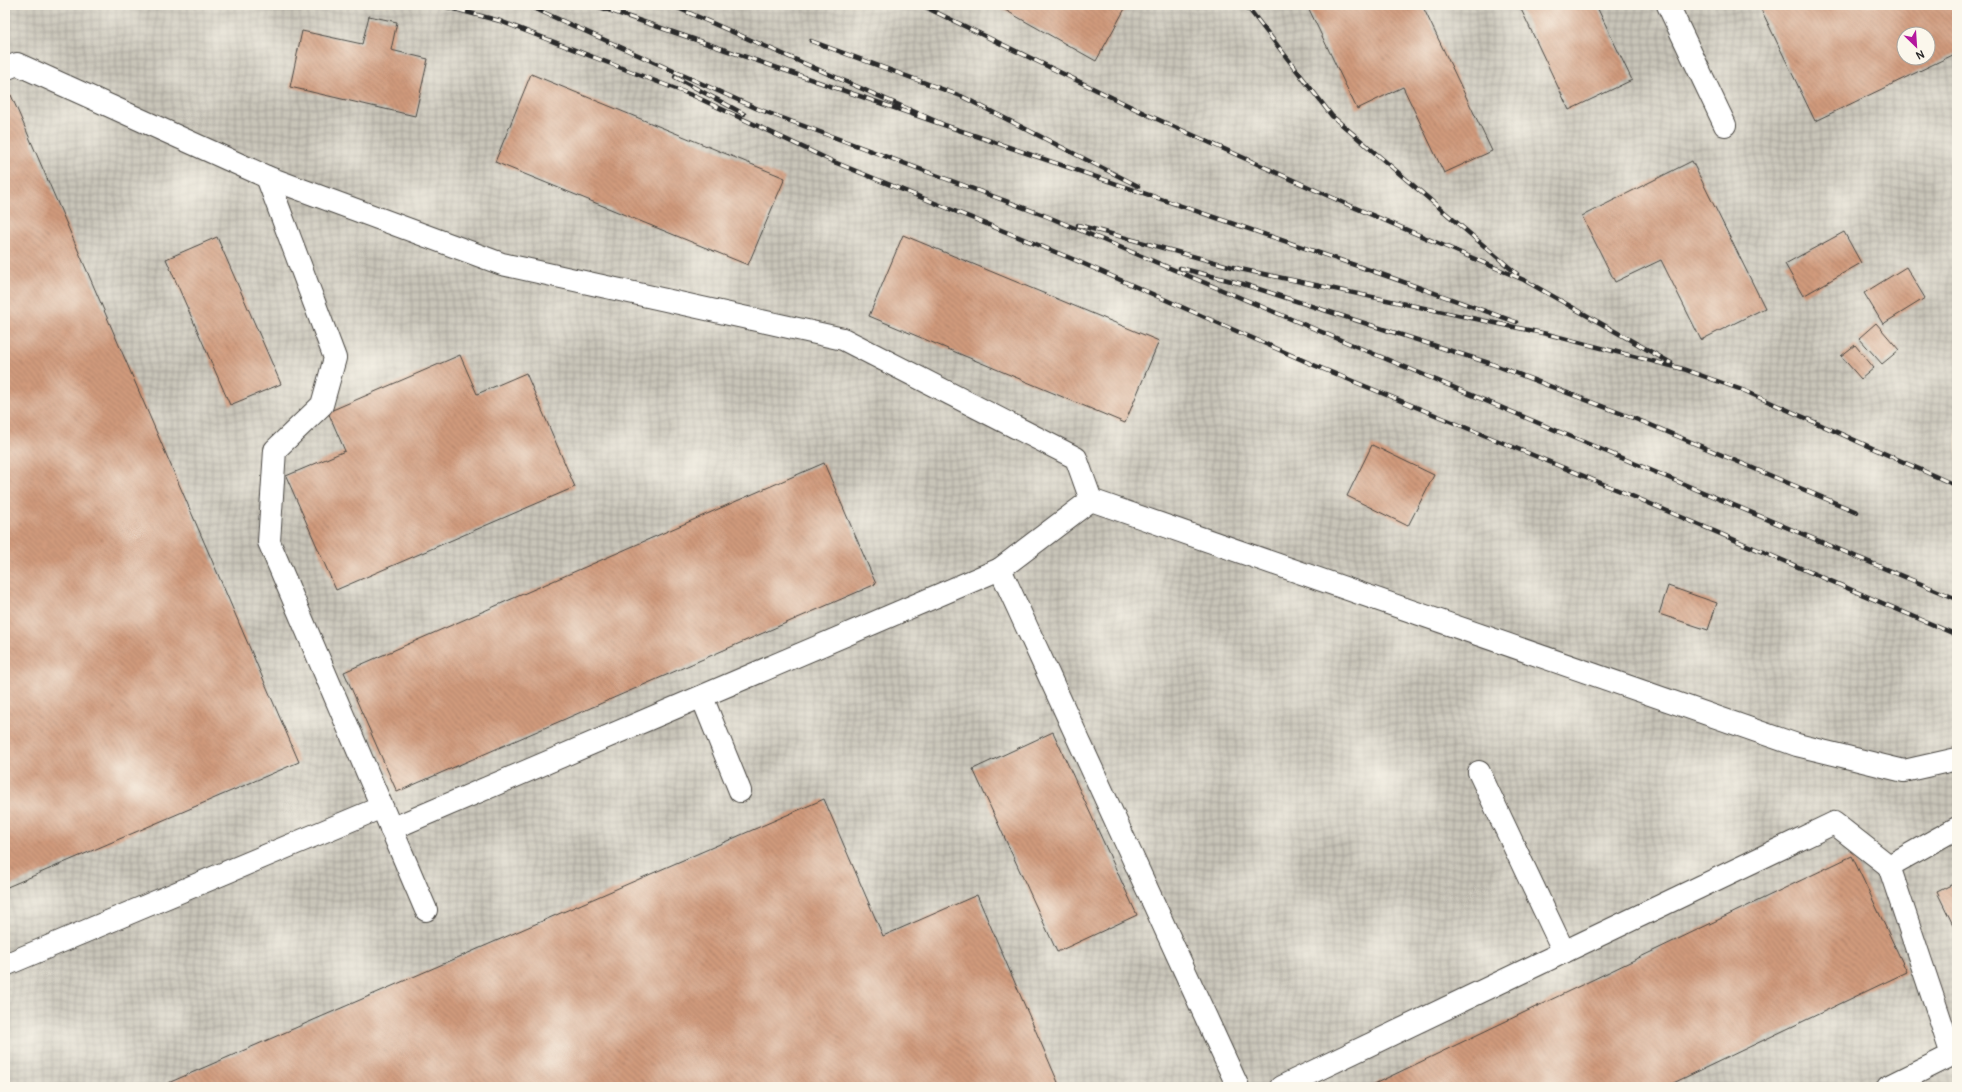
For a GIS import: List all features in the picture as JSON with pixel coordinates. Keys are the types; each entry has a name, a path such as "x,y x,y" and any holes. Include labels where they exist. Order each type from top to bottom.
{"lane":[{"path":"1668,5 1725,125"},
{"path":"5,69 17,64 267,177 502,264 843,339 1076,458 1091,500"},
{"path":"267,177 335,358 322,405 275,450 269,542 426,910"},
{"path":"391,829 1000,569 1091,500"},
{"path":"1091,500 1798,745 1904,771 1957,759"},
{"path":"1000,569 1238,1087"},
{"path":"702,697 740,791"},
{"path":"1479,772 1564,952"},
{"path":"5,965 382,806"},
{"path":"1281,1087 1834,823 1888,866 1954,1054 1888,1087"},
{"path":"1888,866 1957,828"}],"shaded area":[{"path":"5,5 1957,5 1957,882 1937,892 1957,933 1957,1087 5,1087"}],"building":[{"path":"996,5 1127,5 1096,61"},
{"path":"1307,5 1428,5 1423,7 1492,151 1444,173 1403,87 1357,109"},
{"path":"1519,5 1596,5 1632,80 1569,110"},
{"path":"1759,5 1957,5 1957,53 1936,63 1936,26 1896,26 1896,66 1930,66 1815,121"},
{"path":"369,16 397,22 391,50 428,59 415,116 290,87 302,31 362,44"},
{"path":"531,74 785,178 748,265 495,162"},
{"path":"11,95 299,762 5,888 5,98"},
{"path":"1692,161 1765,308 1701,340 1661,260 1615,282 1582,216"},
{"path":"1844,232 1861,263 1803,296 1785,264"},
{"path":"903,235 1159,341 1125,423 869,316"},
{"path":"217,237 281,384 230,405 166,259"},
{"path":"1906,267 1925,298 1883,324 1864,293"},
{"path":"1876,323 1899,350 1882,364 1859,338"},
{"path":"1855,345 1874,368 1861,379 1841,356"},
{"path":"460,355 477,394 526,373 575,487 336,590 286,476 345,451 328,412"},
{"path":"1372,445 1434,475 1408,526 1347,496"},
{"path":"824,463 876,584 397,792 344,672"},
{"path":"1668,586 1717,603 1708,630 1659,614"},
{"path":"1053,732 1137,915 1057,952 973,769"},
{"path":"824,799 883,936 977,895 1060,1087 159,1087"},
{"path":"1852,856 1907,972 1665,1087 1368,1087"},
{"path":"1957,882 1957,933 1937,892"}],"railway":[{"path":"440,5 500,21 694,96 834,162 1075,260 1316,366 1625,493 1957,635"},
{"path":"527,5 758,109 1046,216 1957,599"},
{"path":"594,5 947,126 671,5"},
{"path":"921,5 1148,115 1351,206 1524,280 1671,363"},
{"path":"1246,5 1332,116 1517,274"},
{"path":"811,41 961,96 1138,186"},
{"path":"675,77 744,114"},
{"path":"947,126 1381,274 1516,322"},
{"path":"1078,225 1240,269 1547,334 1683,369 1745,391 1957,486"},
{"path":"1180,268 1243,284 1492,364 1646,423 1857,512"}]}
